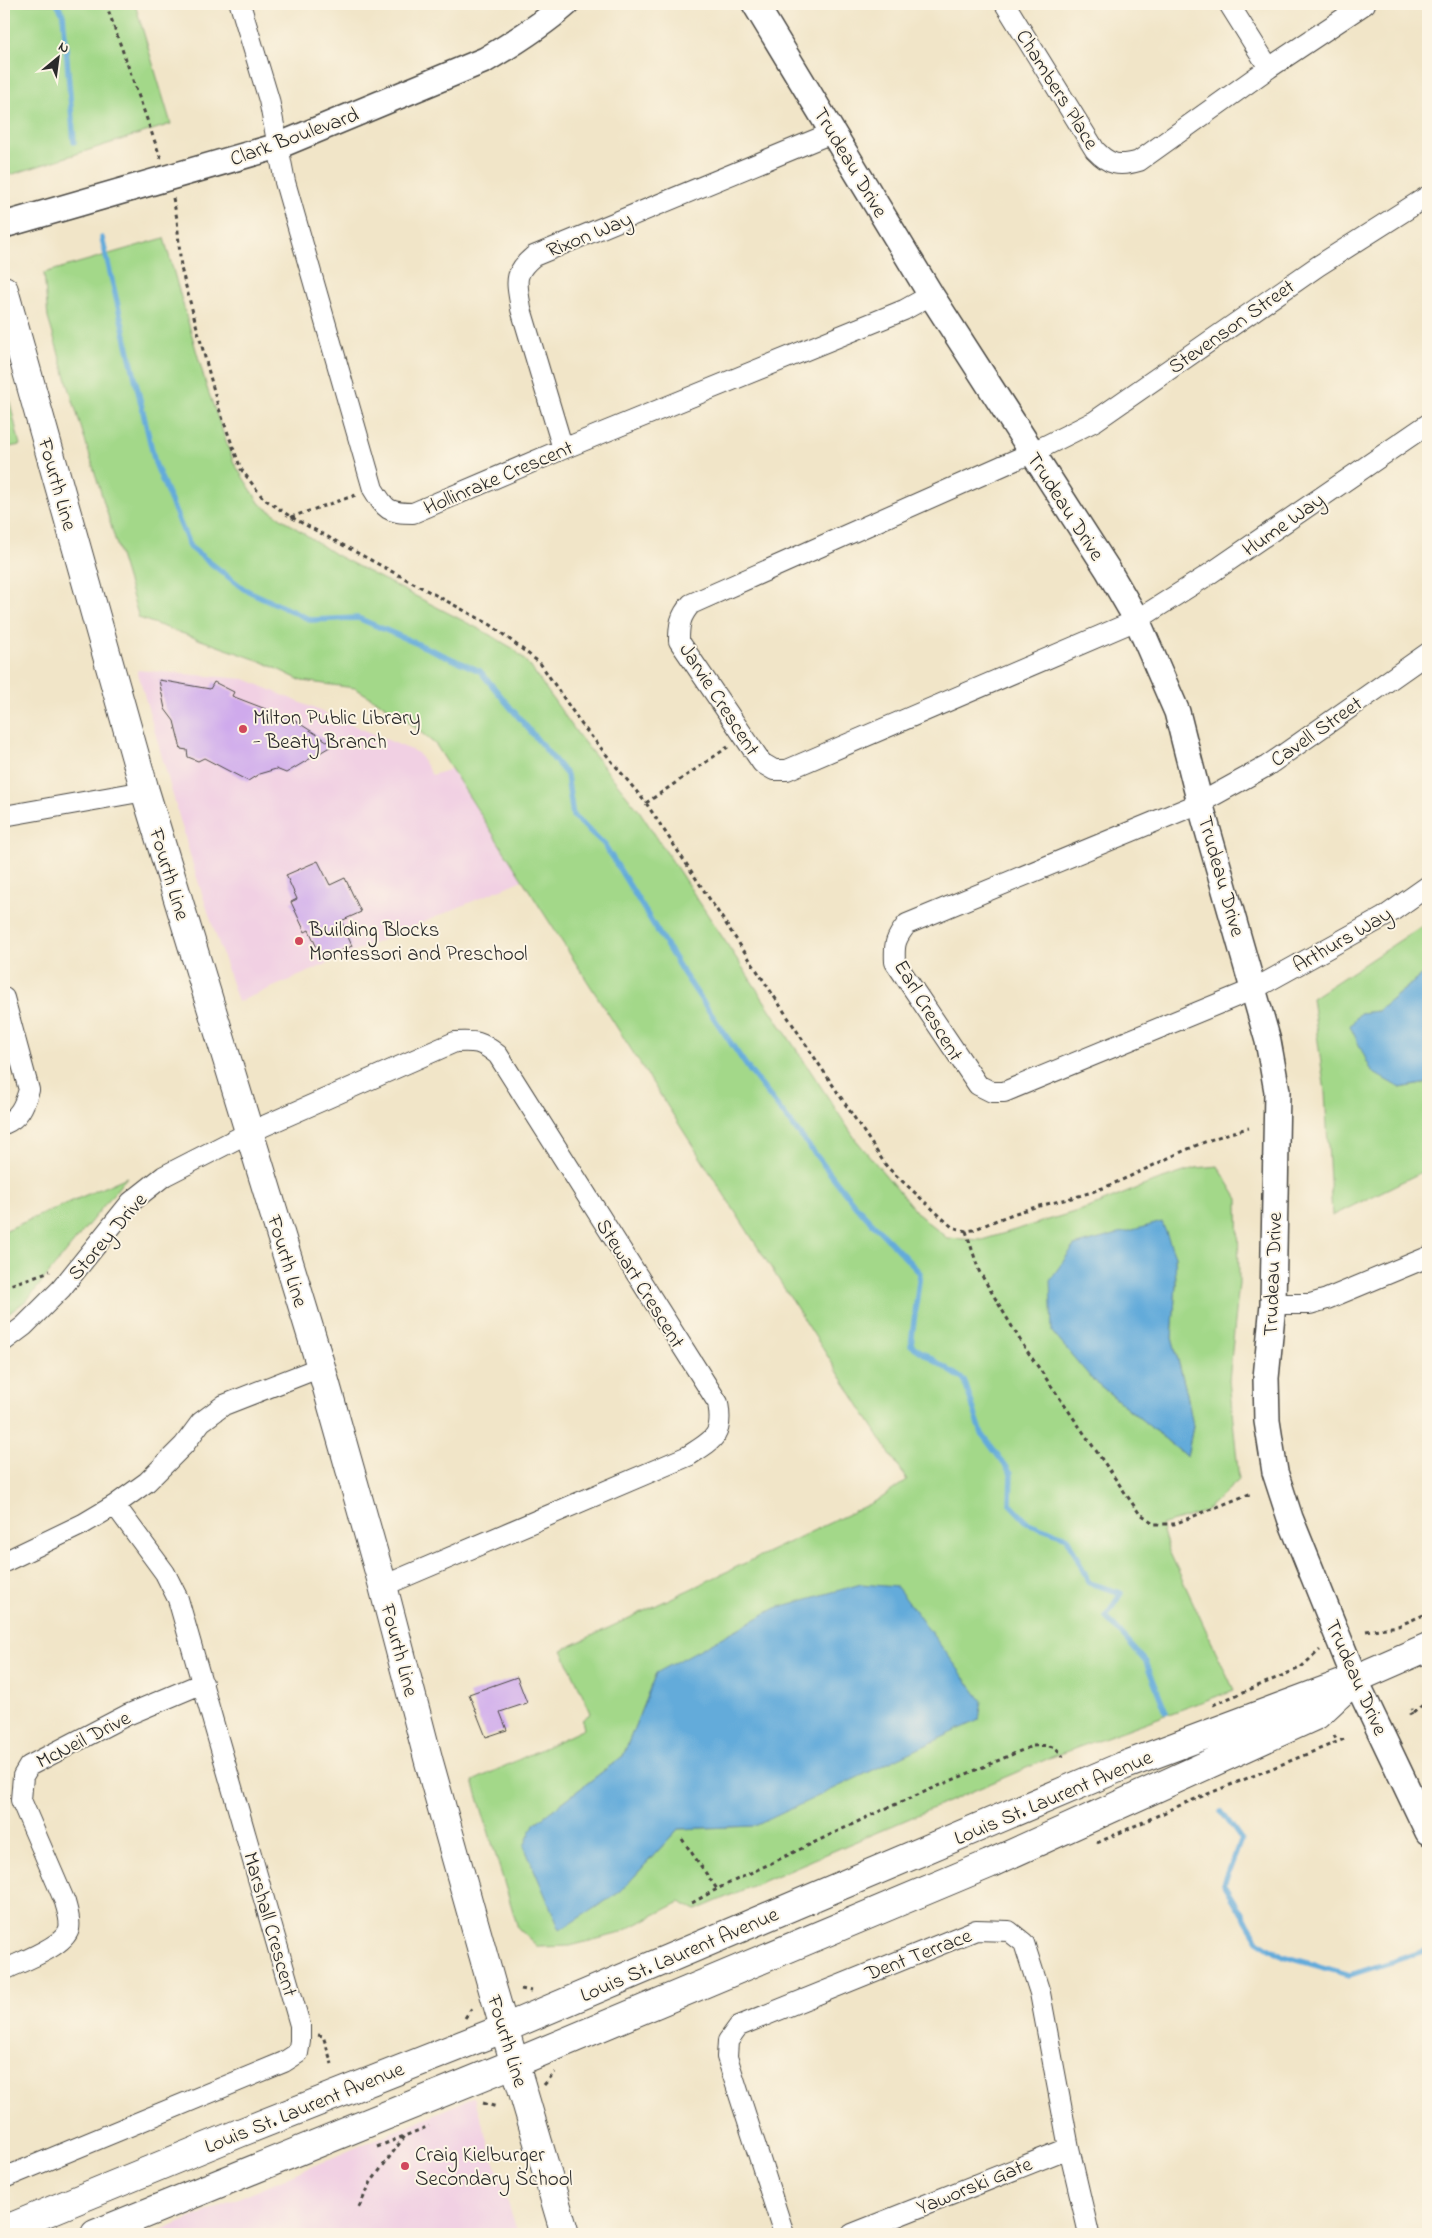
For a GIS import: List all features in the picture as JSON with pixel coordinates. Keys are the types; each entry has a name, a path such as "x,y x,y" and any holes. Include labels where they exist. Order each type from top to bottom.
{"main road":[{"name":"Fourth Line","path":"4,290 144,791 321,1367 383,1586 429,1762 565,2234"},
{"name":"Louis St. Laurent Avenue","path":"4,2230 242,2132 505,2028 1123,1766 1355,1679 1428,1647"},
{"name":"Louis St. Laurent Avenue","path":"95,2234 515,2063 989,1864 1317,1715 1355,1679"}],"street":[{"name":"Hollinrake Crescent","path":"240,4 269,100 285,182 373,489 384,506 393,513 413,513 563,449 904,310 931,295"},
{"name":"Clark Boulevard","path":"4,225 278,146 486,60 546,22 566,4"},
{"name":"Trudeau Drive","path":"755,4 931,295 1086,536 1137,620 1177,712 1200,803 1268,1041 1278,1091 1273,1304 1266,1378 1267,1421 1275,1472 1290,1518 1355,1679 1428,1832"},
{"name":"Chambers Place","path":"1005,4 1094,150 1104,160 1114,165 1126,165 1139,161 1269,68 1365,4"},
{"path":"1229,4 1269,68"},
{"name":"Rixon Way","path":"563,449 520,309 517,286 518,275 522,266 534,256 834,132"},
{"name":"Stevenson Street","path":"1031,452 1095,421 1318,266 1428,196"},
{"name":"Hume Way","path":"1137,620 1208,575 1428,424"},
{"name":"Jarvie Crescent","path":"1031,452 691,604 682,613 679,625 679,641 762,763 774,770 787,770 1137,620"},
{"name":"Cavell Street","path":"1200,803 1267,766 1428,653"},
{"path":"4,816 144,791"},
{"name":"Earl Crescent","path":"1200,803 907,924 898,935 894,945 895,962 968,1073 978,1085 992,1092 1004,1092 1254,989"},
{"name":"Arthurs Way","path":"1254,989 1384,917 1428,886"},
{"path":"4,998 29,1090 24,1105 14,1120 4,1124"},
{"name":"Stewart Crescent","path":"248,1133 455,1042 473,1041 485,1044 498,1055 718,1403 720,1416 716,1435 710,1442 688,1456 383,1586"},
{"name":"Storey Drive","path":"4,1341 24,1326 61,1288 132,1202 164,1176 248,1133"},
{"path":"1273,1304 1310,1304 1327,1299 1428,1257"},
{"path":"4,1562 83,1524 148,1482 184,1445 201,1422 224,1405 321,1367"},
{"name":"Marshall Crescent","path":"4,2178 284,2062 298,2053 300,2041 300,2025 178,1599 165,1573 115,1505"},
{"name":"McNeil Drive","path":"4,1970 49,1949 63,1938 69,1930 69,1918 65,1902 21,1800 23,1776 29,1766 127,1715 203,1683"},
{"name":"Dent Terrace","path":"784,2234 727,2057 728,2041 739,2026 976,1930 1009,1931 1024,1942 1040,1993 1069,2148 1089,2234"},
{"name":"Yaworski Gate","path":"852,2234 1069,2148"}],"path":[{"path":"106,4 168,178 177,219 181,268 225,424 241,469 263,498 291,517 491,625 540,664 582,725 646,802 886,1167 952,1227 966,1231 1019,1212 1098,1189 1134,1175 1174,1154 1223,1134 1249,1128"},
{"path":"291,517 373,489"},
{"path":"646,802 743,737"},
{"path":"966,1231 981,1275 1023,1345 1144,1518 1156,1524 1168,1525 1185,1521 1252,1494"},
{"path":"4,1288 85,1259"},
{"path":"1366,1631 1398,1626 1428,1613"},
{"path":"1411,1708 1411,1714 1428,1701"},
{"path":"1334,1735 1337,1742"},
{"path":"1329,1745 1347,1738"},
{"path":"692,1903 716,1889 880,1811 1032,1746 1051,1745 1062,1757"},
{"path":"682,1839 716,1889"},
{"path":"359,2207 371,2182 406,2135"}],"shaded area":[{"path":"137,670 245,679 418,753 432,775 451,769 522,880 238,1002 195,872"},
{"name":"Craig Kielburger Secondary School","path":"474,2097 518,2234 154,2234"}],"green space":[{"path":"4,4 135,4 171,124 10,175 4,150"},
{"path":"164,238 207,388 234,463 260,504 336,555 514,649 530,666 579,736 640,812 856,1140 919,1215 947,1238 982,1240 1091,1207 1148,1184 1196,1168 1218,1166 1238,1199 1239,1283 1229,1380 1239,1480 1204,1512 1161,1525 1169,1551 1234,1690 1052,1757 696,1910 680,1902 617,1934 570,1946 538,1947 518,1928 473,1781 584,1729 582,1720 591,1713 562,1650 880,1499 907,1480 436,745 400,715 355,688 302,681 263,662 139,618 48,318 44,273","holes":["1175,1256 1176,1285 1172,1338 1187,1394 1193,1426 1187,1457 1092,1379","656,1673 755,1826 678,1829 620,1892 534,1824 623,1756"]},
{"path":"4,377 20,445 4,448"},
{"path":"1428,922 1428,970 1378,1011 1360,1013 1400,1088 1428,1083 1428,1169 1332,1216 1325,1092 1312,998"},
{"path":"127,1177 28,1299 4,1317 4,1231"}],"water":[{"path":"1428,970 1428,1083 1400,1088 1372,1072 1350,1026 1360,1013 1378,1011"},
{"path":"1162,1222 1175,1256 1176,1285 1172,1338 1187,1394 1193,1426 1187,1457 1092,1379 1052,1332 1050,1280 1074,1246"},
{"path":"861,1584 897,1587 982,1701 979,1720 755,1826 678,1829 620,1892 560,1930 524,1846 534,1824 623,1756 656,1673 776,1608"}],"building":[{"name":"Milton Public Library - Beaty Branch","path":"159,680 210,689 214,682 234,692 232,696 294,720 333,745 286,773 276,769 259,774 248,781 204,758 198,761 188,757 187,750 181,749 174,721 165,709"},
{"path":"318,861 330,885 345,878 361,912 341,921 352,946 322,959 309,930 305,932 291,902 297,899 286,875"},
{"path":"517,1677 527,1703 500,1712 507,1730 486,1737 469,1694"}],"waterway":[{"path":"57,4 63,14 74,142"},
{"path":"102,238 155,463 190,547 244,589 311,620 358,618 480,671 567,775 573,816 604,844 684,974 750,1071 855,1205 920,1273 911,1345 964,1380 982,1434 1011,1473 1010,1504 1028,1523 1067,1537 1089,1583 1121,1593 1106,1617 1146,1662 1166,1712"},
{"path":"1221,1811 1241,1839 1224,1884 1258,1940 1283,1956 1350,1975 1428,1950"}],"place":[{"name":"Milton Public Library - Beaty Branch","path":"243,729"},
{"name":"Building Blocks Montessori and Preschool","path":"299,941"},
{"name":"Craig Kielburger Secondary School","path":"405,2166"}]}
